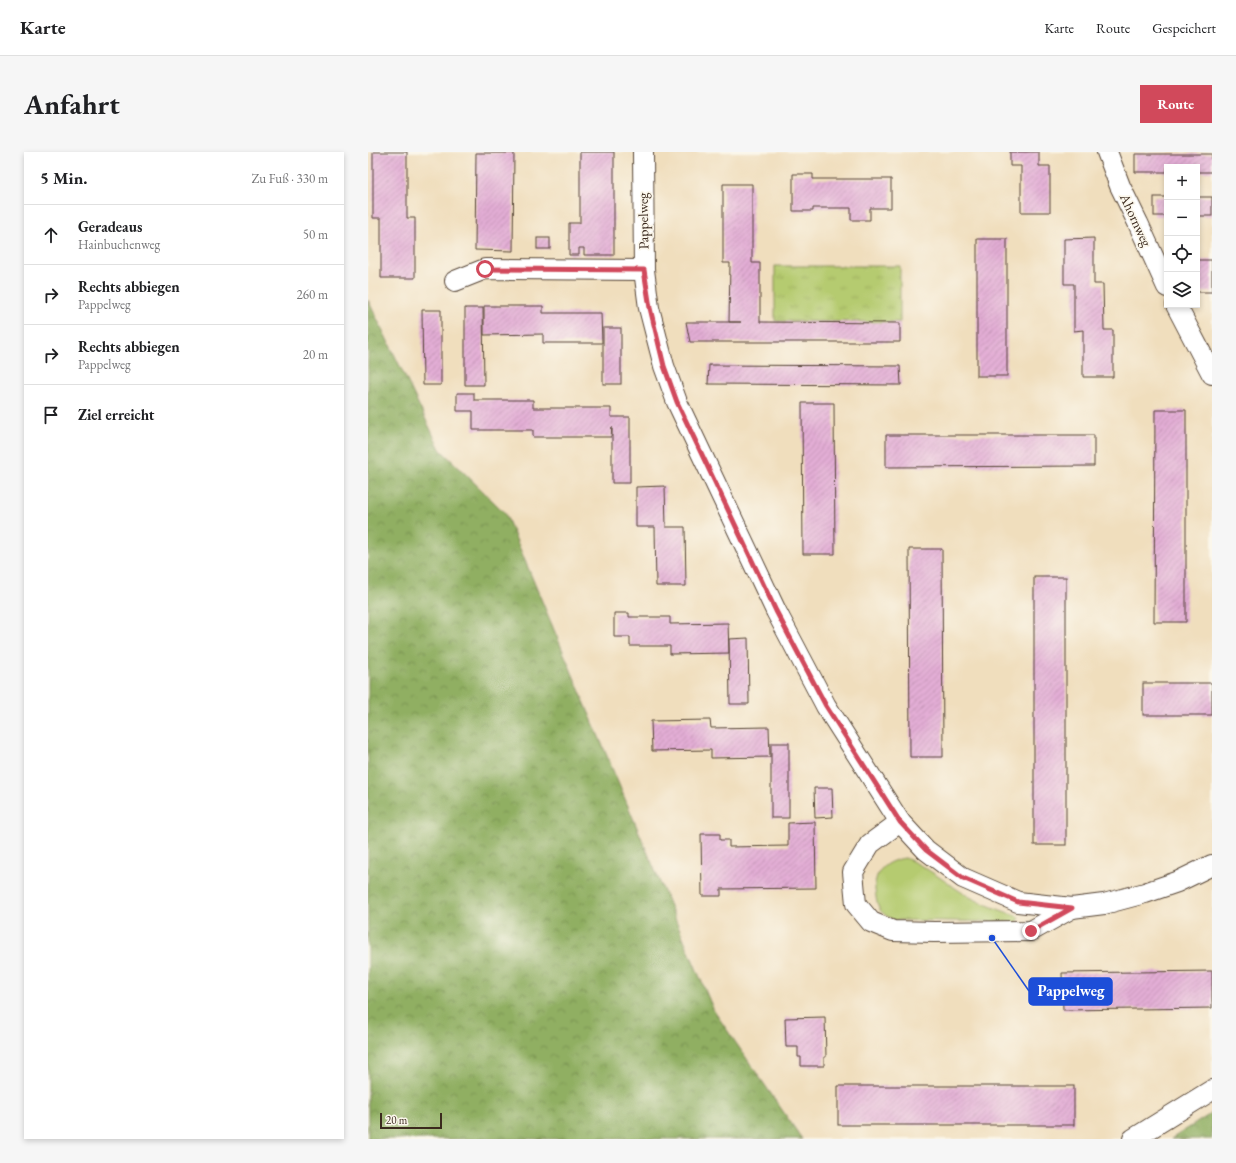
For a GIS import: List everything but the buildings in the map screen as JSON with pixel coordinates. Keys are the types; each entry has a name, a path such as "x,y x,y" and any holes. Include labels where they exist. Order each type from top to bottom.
{"street":[{"name":"Pappelweg","path":"643,152 644,270 650,308 664,366 677,402 776,611 826,706 900,822 926,850 963,878 1018,902 1072,908 1104,904 1145,893 1177,882 1212,866"},
{"name":"Ahornweg","path":"1107,152 1120,186 1164,280"},
{"path":"455,281 485,269 644,270"},
{"path":"1178,308 1212,374"},
{"name":"Pappelweg","path":"900,822 870,844 853,872 856,904 871,922 893,931 1031,931 1072,908"},
{"path":"1133,1139 1212,1090"}],"green space":[{"path":"775,266 900,266 900,322 775,321"},
{"path":"368,300 440,449 505,513 714,1011 802,1139 368,1139"},
{"path":"905,858 930,871 968,896 986,905 1017,916 1019,920 1015,922 894,920 889,918 880,911 877,904 875,883 882,868 892,861"},
{"path":"1212,1113 1212,1139 1171,1139"}],"place":[{"name":"Pappelweg","path":"992,938"}],"route":[{"path":"485,269 644,270 650,308 664,366 677,402 776,611 841,732 900,822 926,850 963,878 1018,902 1072,908 1031,931"}]}
